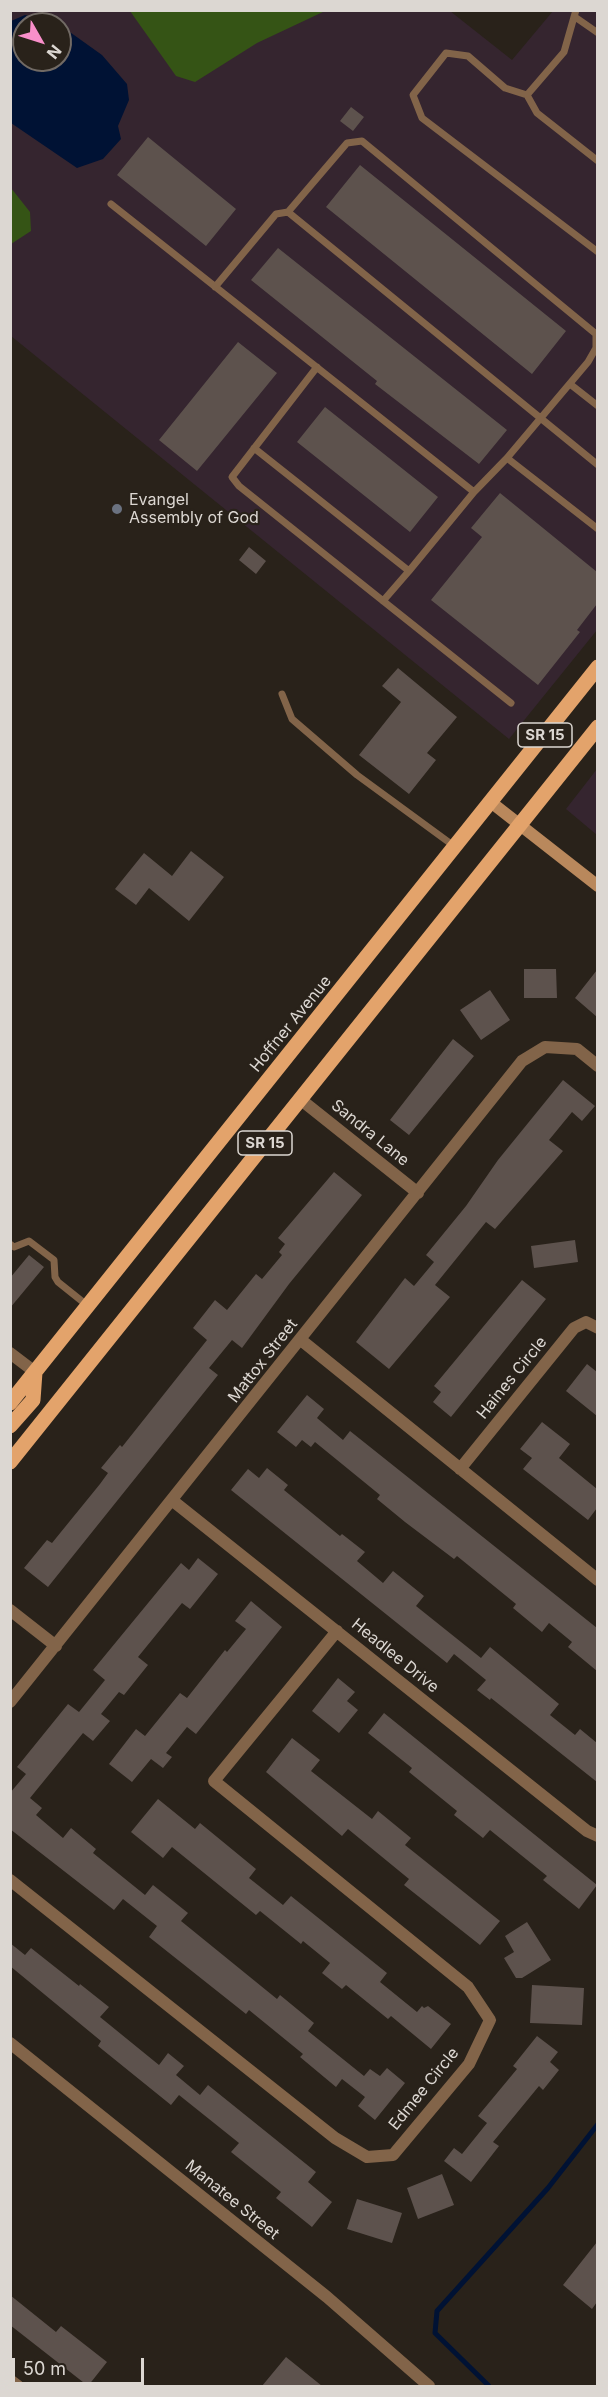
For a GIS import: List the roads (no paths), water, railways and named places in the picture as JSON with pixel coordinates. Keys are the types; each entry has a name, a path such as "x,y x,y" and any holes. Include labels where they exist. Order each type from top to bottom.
{"main road":[{"name":"Hoffner Avenue","path":"10,1403 492,803 597,667"},
{"name":"SR 15","path":"10,1462 597,727"},
{"path":"10,1426 33,1400 35,1372"}],"street":[{"path":"492,803 597,886"},
{"name":"Mattox Street","path":"10,1702 522,1061 545,1047 577,1049 597,1066"},
{"name":"Sandra Lane","path":"300,1099 418,1193"},
{"name":"Haines Circle","path":"460,1469 574,1328 586,1322 597,1328"},
{"path":"301,1340 597,1580"},
{"path":"10,1353 35,1372"},
{"name":"Headlee Drive","path":"172,1502 587,1831 597,1836"},
{"path":"10,1610 56,1646"},
{"name":"Edmee Circle","path":"10,1880 334,2138 367,2157 393,2155 469,2064 490,2020 468,1987 214,1781 337,1631"},
{"name":"Manatee Street","path":"10,2043 327,2297 429,2386"},
{"path":"10,2380 18,2386"}],"lane":[{"path":"527,95 564,52 575,14 597,33"},
{"path":"597,161 537,113 527,95 505,88 468,56 446,53 413,96 422,118 597,252"},
{"path":"215,287 276,214 288,212 347,142 362,141 596,334 596,348 570,384 507,458 474,492 383,602"},
{"path":"111,204 474,492"},
{"path":"288,212 597,465"},
{"path":"317,368 232,477 239,486 511,703"},
{"path":"570,384 597,406"},
{"path":"254,448 409,571"},
{"path":"507,458 597,529"},
{"path":"282,694 292,719 357,775 456,848"},
{"path":"10,1244 14,1246 29,1241 54,1260 55,1277 58,1282 88,1306"}],"water":[{"path":"11,21 12,72 72,72 72,34 102,55 127,84 129,100 118,126 121,139 103,159 77,168 11,123"}],"waterway":[{"path":"489,2386 435,2333 437,2311 548,2188 598,2124"}],"place":[{"name":"Evangel Assembly of God","path":"117,509"}]}
